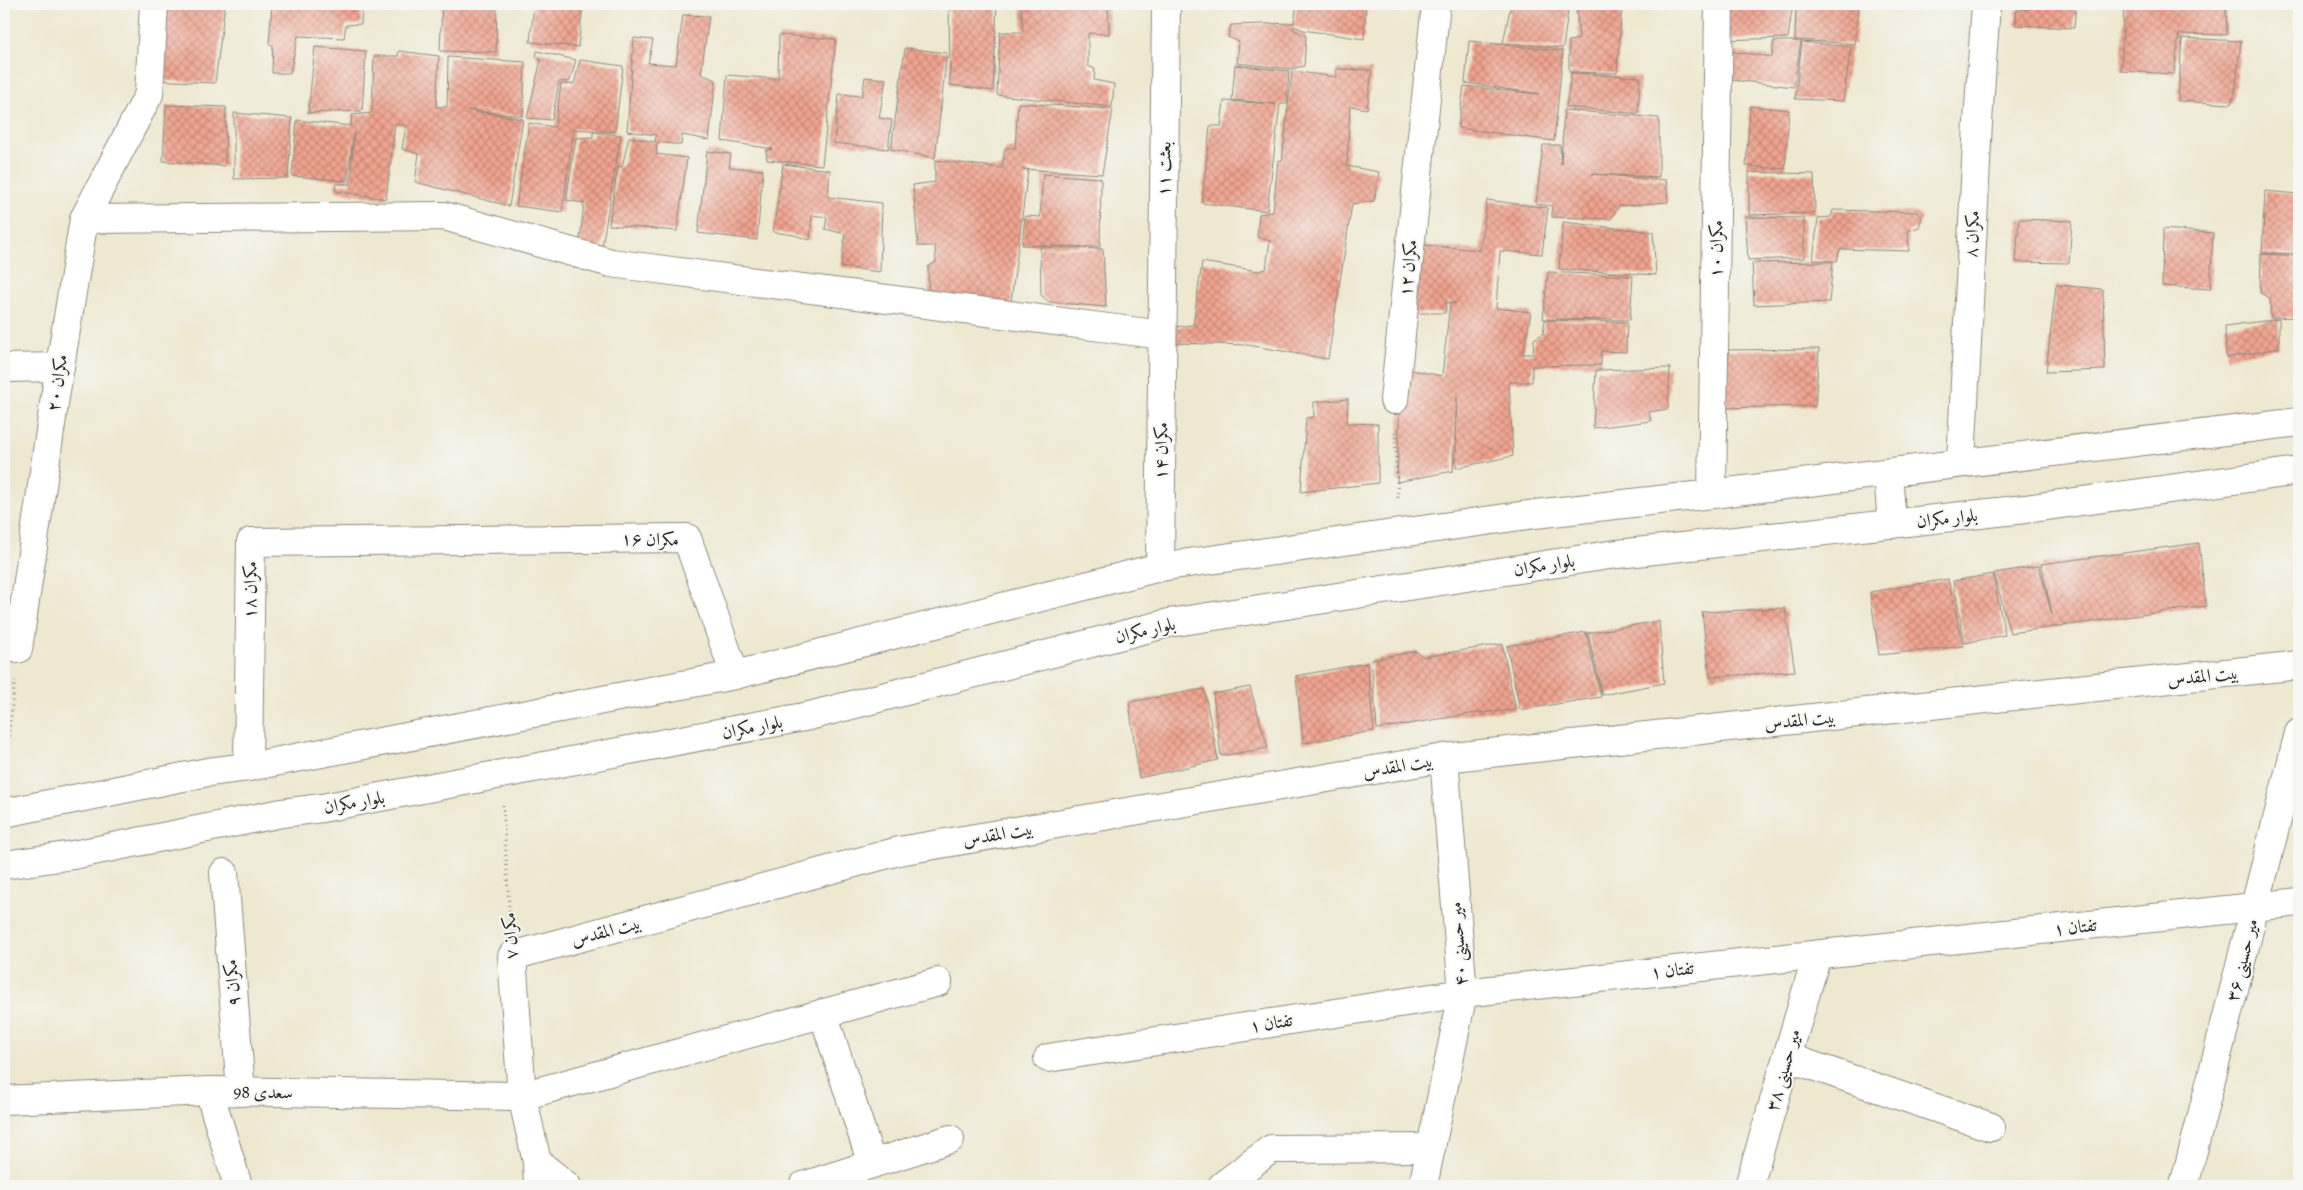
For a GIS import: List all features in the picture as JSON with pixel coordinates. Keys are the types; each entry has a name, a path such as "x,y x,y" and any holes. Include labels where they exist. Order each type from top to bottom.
{"street":[{"name":"مکران ۲۰","path":"18,650 84,219 149,94 154,4"},
{"name":"بعثت ۱۱","path":"1162,335 1166,4"},
{"name":"مکران ۱۲","path":"1394,400 1436,4"},
{"name":"مکران ۱۰","path":"1712,494 1719,4"},
{"name":"مکران ۸","path":"1961,464 1978,122 1986,4"},
{"path":"84,219 444,216 611,262 1162,335"},
{"name":"مکران ۱۴","path":"1160,567 1162,335"},
{"path":"4,368 60,368"},
{"path":"4,814 208,772 248,767 735,675 1160,567 1535,514 2299,422"},
{"name":"بلوار مکران","path":"4,864 73,855 282,813 322,808 809,716 1169,623 1610,555 2025,510 2299,471"},
{"path":"1888,473 1892,524"},
{"name":"مکران ۱۶","path":"469,540 687,538 735,675"},
{"name":"مکران ۱۸","path":"248,767 251,542 469,540"},
{"name":"بیت المقدس","path":"512,956 899,851 1444,758 2299,665"},
{"name":"میر حسینی ۳۶","path":"2184,1186 2299,733"},
{"name":"میر حسینی ۴۰","path":"1423,1186 1463,993 1444,758"},
{"name":"مکران ۹","path":"224,873 241,1092"},
{"name":"تفتان ۱","path":"1048,1058 1463,993 2299,902"},
{"name":"میر حسینی ۳۸","path":"1749,1186 1817,955"},
{"name":"مکران ۷","path":"512,956 522,1096 538,1174"},
{"name":"سعدی 98","path":"4,1100 208,1091 522,1096 938,982"},
{"path":"823,1013 872,1164"},
{"path":"1787,1057 1991,1127"},
{"path":"208,1091 238,1186"},
{"path":"803,1186 950,1139"},
{"path":"1222,1186 1271,1149 1432,1148"},
{"path":"538,1174 567,1186"}],"path":[{"path":"1394,400 1398,534"},
{"path":"4,776 18,650"},
{"name":"مکران ۷","path":"501,774 512,956"}],"building":[{"path":"157,4 225,4 215,83 153,80"},
{"path":"272,4 362,4 361,24 346,25 344,38 298,36 290,73 272,73 273,45 269,44"},
{"path":"442,4 497,4 496,52 440,51"},
{"path":"534,4 583,4 578,47 530,42"},
{"path":"949,4 997,4 993,91 950,85"},
{"path":"1021,4 1108,4 1109,34 1088,33 1088,66 1095,69 1094,80 1114,84 1112,107 997,95 1000,32 1023,32"},
{"path":"1297,4 1366,4 1364,39 1303,30 1294,26 1293,29 1306,36 1304,66 1290,69 1237,63 1239,42 1228,37 1231,25 1294,23"},
{"path":"1511,4 1569,4 1563,48 1503,43"},
{"path":"1576,4 1622,4 1617,73 1569,72 1569,41 1579,39"},
{"path":"1719,4 1793,4 1788,38 1719,40"},
{"path":"1796,4 1859,4 1855,44 1795,40"},
{"path":"2028,4 2076,4 2074,28 2015,25 2017,10 2028,9"},
{"path":"2124,4 2226,4 2227,35 2179,34 2174,74 2121,71"},
{"path":"683,15 709,16 701,74 716,80 709,140 682,135 681,145 657,142 656,154 687,158 677,231 609,225 618,166 622,167 629,137 655,142 656,135 627,131 634,38 653,40 648,63 676,65"},
{"path":"779,35 836,39 822,165 767,160 766,151 773,149 722,141 727,75 778,79"},
{"path":"2182,38 2241,41 2235,93 2231,104 2178,101"},
{"path":"1469,41 1563,51 1554,141 1458,128 1464,86 1539,94 1465,83"},
{"path":"1774,41 1801,41 1794,87 1723,79 1721,50 1772,57"},
{"path":"1802,42 1851,47 1843,101 1795,99"},
{"path":"315,47 366,51 362,111 308,113"},
{"path":"905,48 947,53 935,158 891,149"},
{"path":"399,51 439,56 436,107 447,107 448,57 525,62 523,116 467,110 523,119 509,206 415,182 419,154 402,149 406,126 395,124 386,199 336,191 335,184 350,184 354,133 347,181 292,176 297,120 351,126 352,115 372,113 374,56 398,56"},
{"path":"537,51 576,60 570,81 559,82 552,120 527,118 541,60 536,57"},
{"path":"580,60 623,66 615,132 574,129 562,212 516,206 529,123 555,127 561,84 574,84"},
{"path":"1235,65 1289,71 1287,104 1280,104 1267,211 1202,203 1210,126 1221,126 1224,101 1276,104 1232,100"},
{"path":"1336,69 1372,70 1367,109 1350,106 1347,166 1379,172 1374,201 1352,204 1328,359 1248,345 1174,343 1174,327 1193,325 1202,262 1259,271 1266,269 1270,241 1257,237 1259,214 1273,212 1278,160 1282,161 1292,71 1336,77"},
{"path":"1571,73 1640,77 1638,114 1566,107"},
{"path":"865,77 886,79 879,118 892,120 888,149 834,143 839,94 862,96"},
{"path":"1018,103 1113,109 1102,174 1022,169 1028,170 1010,309 929,300 928,267 936,262 935,246 918,246 913,185 935,182 935,160 1002,168 1005,148 1015,148"},
{"path":"166,105 226,107 225,166 163,161"},
{"path":"1750,106 1789,110 1785,169 1746,166"},
{"path":"1564,110 1659,118 1659,177 1592,174 1666,180 1668,202 1619,206 1611,219 1552,217 1552,206 1536,204 1543,145 1560,145 1561,164"},
{"path":"234,113 292,118 288,178 234,179"},
{"path":"593,132 621,135 601,252 579,248 584,203 566,200 576,138 593,137"},
{"path":"707,151 731,154 729,167 763,170 757,240 698,233"},
{"path":"783,164 830,170 828,197 882,203 880,272 841,267 845,234 825,229 827,217 812,215 810,240 794,235 773,232"},
{"path":"1749,172 1814,174 1815,213 1749,215"},
{"path":"1043,174 1101,178 1100,247 1022,245 1025,216 1040,217"},
{"path":"2265,191 2299,194 2299,254 2262,253"},
{"path":"1487,200 1548,208 1542,254 1500,251 1496,308 1531,312 1523,354 1533,354 1534,339 1543,334 1545,320 1627,322 1626,352 1601,351 1601,365 1532,366 1532,382 1509,382 1513,456 1456,468 1457,396 1453,471 1397,482 1401,368 1442,376 1450,303 1456,303 1447,302 1445,313 1403,313 1412,244 1480,250"},
{"path":"1833,210 1916,212 1922,217 1919,227 1908,231 1909,251 1840,249 1837,261 1813,260 1818,218 1831,217"},
{"path":"1745,217 1804,218 1804,258 1748,260"},
{"path":"2019,219 2072,221 2069,263 2016,262"},
{"path":"1563,222 1653,232 1656,275 1559,269"},
{"path":"2163,229 2213,233 2210,289 2162,286"},
{"path":"1040,247 1103,249 1106,307 1049,302 1041,295"},
{"path":"2261,254 2299,256 2299,317 2271,318 2270,298 2260,293"},
{"path":"1833,262 1829,302 1754,305 1752,263"},
{"path":"1548,272 1633,276 1630,320 1543,319"},
{"path":"2056,285 2103,289 2105,370 2046,372"},
{"path":"2279,319 2279,348 2226,358 2225,326"},
{"path":"1819,349 1815,406 1719,408 1717,350"},
{"path":"1670,368 1668,409 1649,412 1651,421 1593,428 1596,370"},
{"path":"1348,399 1347,423 1378,424 1378,483 1301,492 1306,418 1314,417 1314,402"},
{"path":"2199,543 2206,606 2010,633 1994,573 2039,566 2052,615 2041,564"},
{"path":"1993,574 2005,635 1965,643 1953,581"},
{"path":"1948,579 1964,646 1879,655 1870,592"},
{"path":"1785,608 1795,671 1710,677 1702,612"},
{"path":"1659,621 1664,683 1602,695 1588,633"},
{"path":"1586,632 1601,697 1520,710 1507,646"},
{"path":"1502,644 1516,710 1476,713 1377,729 1371,660 1416,651 1423,657"},
{"path":"1367,663 1374,731 1303,743 1296,676"},
{"path":"1250,687 1268,748 1221,756 1213,694"},
{"path":"1204,689 1218,760 1139,778 1129,702"}]}
